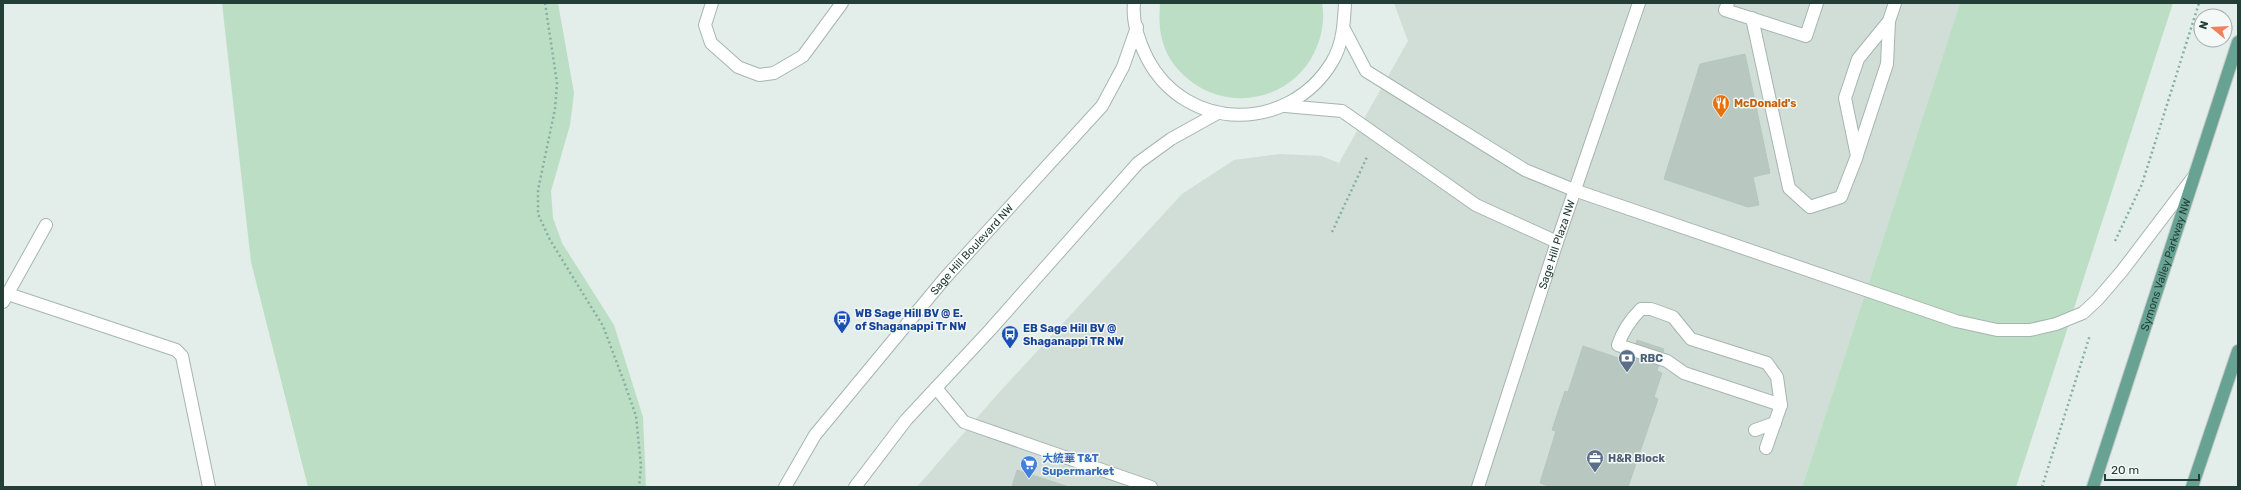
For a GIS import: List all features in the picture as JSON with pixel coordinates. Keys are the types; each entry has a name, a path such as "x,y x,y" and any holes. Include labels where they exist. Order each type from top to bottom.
{"main road":[{"name":"Symons Valley Parkway NW","path":"2092,487 2238,42"},
{"path":"2192,487 2238,351"}],"street":[{"path":"712,3 705,25 711,43 738,68 759,75 774,73 803,56 842,3"},
{"path":"1134,4 1138,42 1155,74 1182,99 1216,114 1253,115 1285,106 1312,87 1333,61 1344,29 1345,3"},
{"name":"Sage Hill Plaza NW","path":"1478,487 1574,190 1639,3"},
{"path":"1728,3 1725,10 1806,36 1817,3"},
{"path":"1752,18 1789,188 1810,207 1842,197 1887,64 1889,21 1895,3"},
{"path":"1857,156 1845,98 1858,59 1889,21"},
{"name":"Sage Hill Boulevard NW","path":"785,487 815,435 945,278 1102,106 1123,67 1137,27"},
{"path":"1344,29 1366,72 1525,170 1574,190 1956,321 1997,330 2030,330 2056,324 2083,313 2098,299 2195,175"},
{"path":"1285,106 1342,111 1476,205 1557,242"},
{"path":"856,487 906,420 1138,163 1171,139 1216,114"},
{"path":"46,225 6,298 176,350 182,356 208,487"},
{"path":"1766,448 1780,405 1777,377 1767,363 1691,339 1673,317 1651,309 1641,310 1632,318 1622,332 1618,345 1667,361 1684,372 1780,405"},
{"path":"936,388 964,422 1151,487"},
{"path":"1755,430 1775,423"}],"path":[{"path":"545,3 557,83 555,109 538,190 538,214 550,240 603,326 623,379 636,416 641,466 639,487"},
{"path":"1332,232 1376,136"}],"shaded area":[{"path":"1394,3 1960,3 1802,487 917,487 995,397 1182,194 1234,160 1280,154 1321,156 1339,163 1408,41"}],"green space":[{"path":"222,3 558,3 574,93 570,125 551,191 553,218 562,243 614,325 643,417 646,487 308,487 251,262"},
{"path":"1160,3 1322,3 1322,28 1314,53 1304,68 1292,81 1277,90 1261,96 1244,98 1226,97 1209,92 1193,83 1181,73 1174,64 1166,51 1162,39"},
{"path":"1960,3 2173,3 2016,487 1802,487"}],"building":[{"name":"McDonald's","path":"1745,54 1770,173 1753,177 1759,205 1748,207 1664,179 1700,64"},
{"path":"1637,340 1664,349 1657,371 1662,373 1654,397 1658,399 1628,487 1551,487 1540,483 1556,431 1552,430 1565,391 1568,392 1583,346 1630,362"},
{"name":"大統華 T&T Supermarket","path":"1017,470 1069,487 1012,487"}],"place":[{"name":"McDonald's","path":"1721,118"},
{"name":"WB Sage Hill BV @ E. of Shaganappi Tr NW","path":"842,334"},
{"name":"EB Sage Hill BV @ Shaganappi TR NW","path":"1010,349"},
{"name":"RBC","path":"1627,373"},
{"name":"H&R Block","path":"1595,473"},
{"name":"大統華 T&T Supermarket","path":"1029,479"}]}
